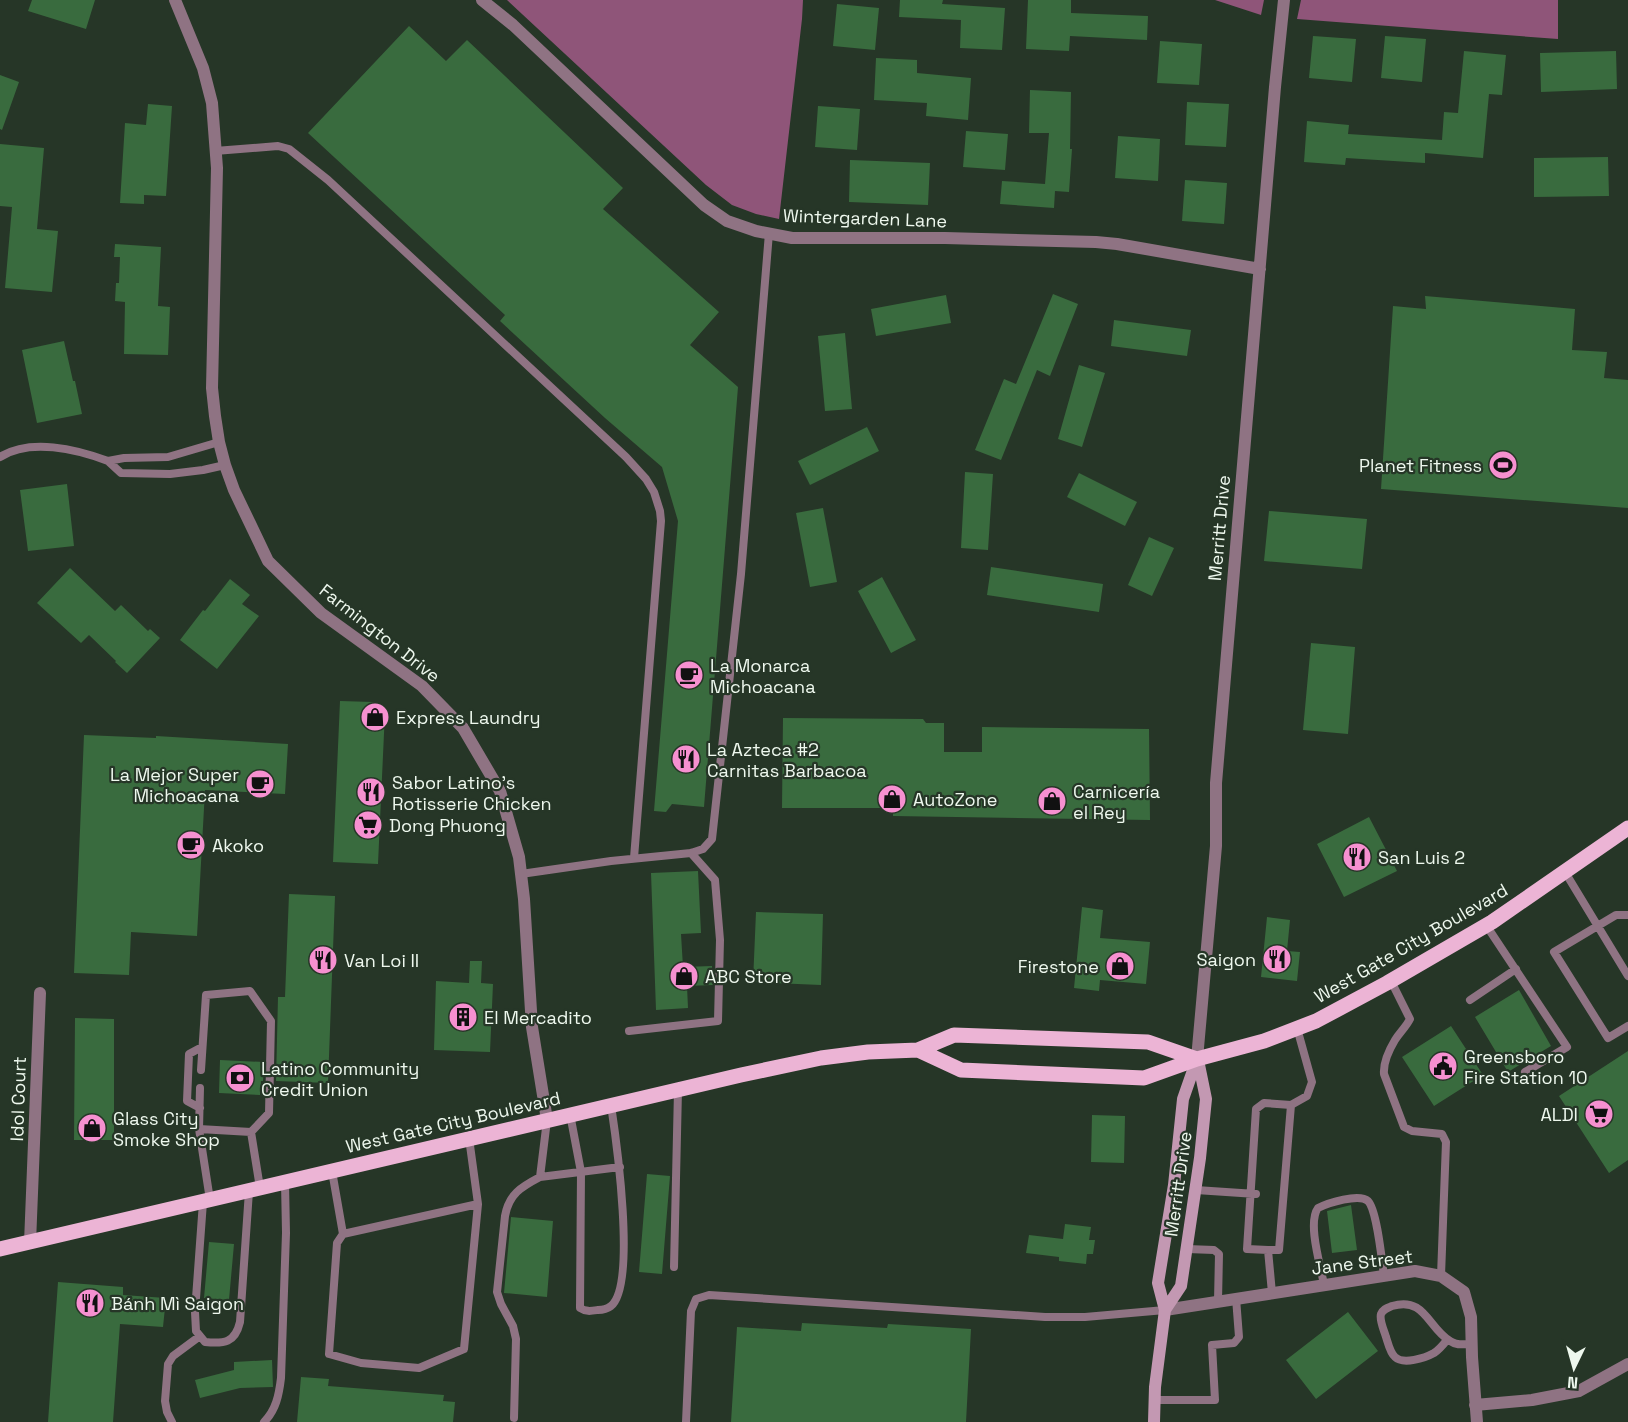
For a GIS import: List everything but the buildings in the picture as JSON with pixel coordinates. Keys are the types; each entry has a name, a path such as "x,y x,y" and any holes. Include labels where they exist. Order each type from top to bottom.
{"main road":[{"name":"West Gate City Boulevard","path":"918,1050 961,1070 1144,1078 1197,1059 1264,1041 1318,1020 1390,981 1486,925 1628,829"},
{"name":"West Gate City Boulevard","path":"0,1250 678,1089 821,1058 868,1052 918,1050 954,1035 1148,1042 1197,1059"},
{"name":"Merritt Drive","path":"1165,1310 1182,1286 1196,1190 1206,1100 1197,1059"},
{"name":"Merritt Drive","path":"1154,1422 1165,1310 1158,1283 1174,1185 1183,1099 1197,1059"}],"street":[{"name":"Farmington Drive","path":"175,0 203,68 212,103 217,168 212,388 214,416 225,465 234,490 268,561 321,613 422,687 463,728 500,791 519,857 524,898 532,1027 547,1119"},
{"name":"Wintergarden Lane","path":"482,0 513,25 704,205 727,220 756,231 792,237 1096,242 1260,269"},
{"name":"Merritt Drive","path":"1197,1059 1217,837 1216,783 1284,0"},
{"name":"Idol Court","path":"30,1243 40,993"},
{"name":"Jane Street","path":"1165,1310 1415,1271 1441,1276 1464,1292 1472,1317 1477,1422"},
{"path":"1475,1405 1532,1400 1579,1391 1628,1364"}],"lane":[{"path":"215,151 278,146 289,149 354,203 594,426 646,479 654,492 661,521 634,858"},
{"path":"521,874 634,858 691,853 703,849 712,839 741,574 769,233"},
{"path":"108,461 124,458 158,459 219,442"},
{"path":"0,457 17,449 48,447 92,455 108,461 121,473 163,474 225,465"},
{"path":"629,1031 718,1021 720,940 716,880 691,853"},
{"path":"1565,872 1628,976"},
{"path":"1628,915 1616,915 1554,952 1608,1038 1628,1026"},
{"path":"1486,925 1567,1047 1525,1072"},
{"path":"1470,1000 1516,969"},
{"path":"1390,981 1410,1018 1407,1027 1396,1039 1383,1065 1384,1074 1404,1127 1412,1131 1442,1134 1446,1142 1441,1276"},
{"path":"200,1088 199,1129 206,1201 195,1312 196,1331 205,1341 222,1342 237,1333 240,1322 255,1189 251,1132 269,1113 271,1021 250,991 206,995 201,1070"},
{"path":"1291,1105 1285,1132 1279,1196 1279,1250 1247,1249 1252,1218 1259,1129 1256,1109 1264,1103 1291,1105 1307,1096 1312,1082 1297,1028"},
{"path":"200,1108 187,1101 189,1054 202,1047"},
{"path":"674,1267 678,1089"},
{"path":"570,1114 581,1172 580,1308 584,1311 604,1310 614,1302 619,1291 624,1232 619,1154 611,1105"},
{"path":"540,1177 547,1119"},
{"path":"199,1129 251,1132"},
{"path":"332,1171 343,1234 337,1243 329,1354 361,1363 419,1368 464,1349 478,1204 469,1138"},
{"path":"514,1418 516,1340 513,1326 497,1292 505,1216 509,1200 513,1194 540,1177 620,1167"},
{"path":"264,1422 278,1399 281,1378 285,1182"},
{"path":"1196,1190 1253,1194"},
{"path":"1324,1285 1313,1225 1314,1213 1318,1208 1344,1200 1361,1198 1371,1205 1378,1230 1384,1276"},
{"path":"343,1234 478,1204"},
{"path":"1187,1249 1214,1250 1219,1254 1218,1301"},
{"path":"1268,1250 1272,1293"},
{"path":"686,1422 691,1311 696,1299 709,1295 1045,1317 1086,1317 1165,1310"},
{"path":"1155,1400 1215,1400 1212,1345 1234,1343 1239,1337 1236,1298"},
{"path":"1447,1340 1434,1353 1404,1361 1397,1359 1393,1356 1380,1317 1386,1308 1406,1304 1415,1306 1447,1340 1456,1345 1472,1344"},
{"path":"172,1422 165,1401 168,1364 173,1356 200,1336"}],"shaded area":[{"path":"507,0 803,0 779,219 732,205 706,185"},
{"path":"1215,0 1264,0 1261,15"},
{"path":"1301,0 1558,0 1558,39 1297,19"}],"place":[{"name":"Planet Fitness","path":"1503,465"},
{"name":"La Monarca Michoacana","path":"689,675"},
{"name":"Express Laundry","path":"375,717"},
{"name":"La Azteca #2 Carnitas Barbacoa","path":"686,759"},
{"name":"La Mejor Super Michoacana","path":"260,784"},
{"name":"Sabor Latino's Rotisserie Chicken","path":"371,792"},
{"name":"AutoZone","path":"892,799"},
{"name":"Carnicería el Rey","path":"1052,801"},
{"name":"Dong Phuong","path":"368,825"},
{"name":"Akoko","path":"191,845"},
{"name":"San Luis 2","path":"1357,857"},
{"name":"Saigon","path":"1277,959"},
{"name":"Van Loi II","path":"323,960"},
{"name":"Firestone","path":"1120,966"},
{"name":"ABC Store","path":"684,976"},
{"name":"El Mercadito","path":"463,1017"},
{"name":"Greensboro Fire Station 10","path":"1443,1066"},
{"name":"Latino Community Credit Union","path":"240,1078"},
{"name":"ALDI","path":"1599,1114"},
{"name":"Glass City Smoke Shop","path":"92,1128"},
{"name":"Bánh Mì Saigon","path":"90,1303"}]}
